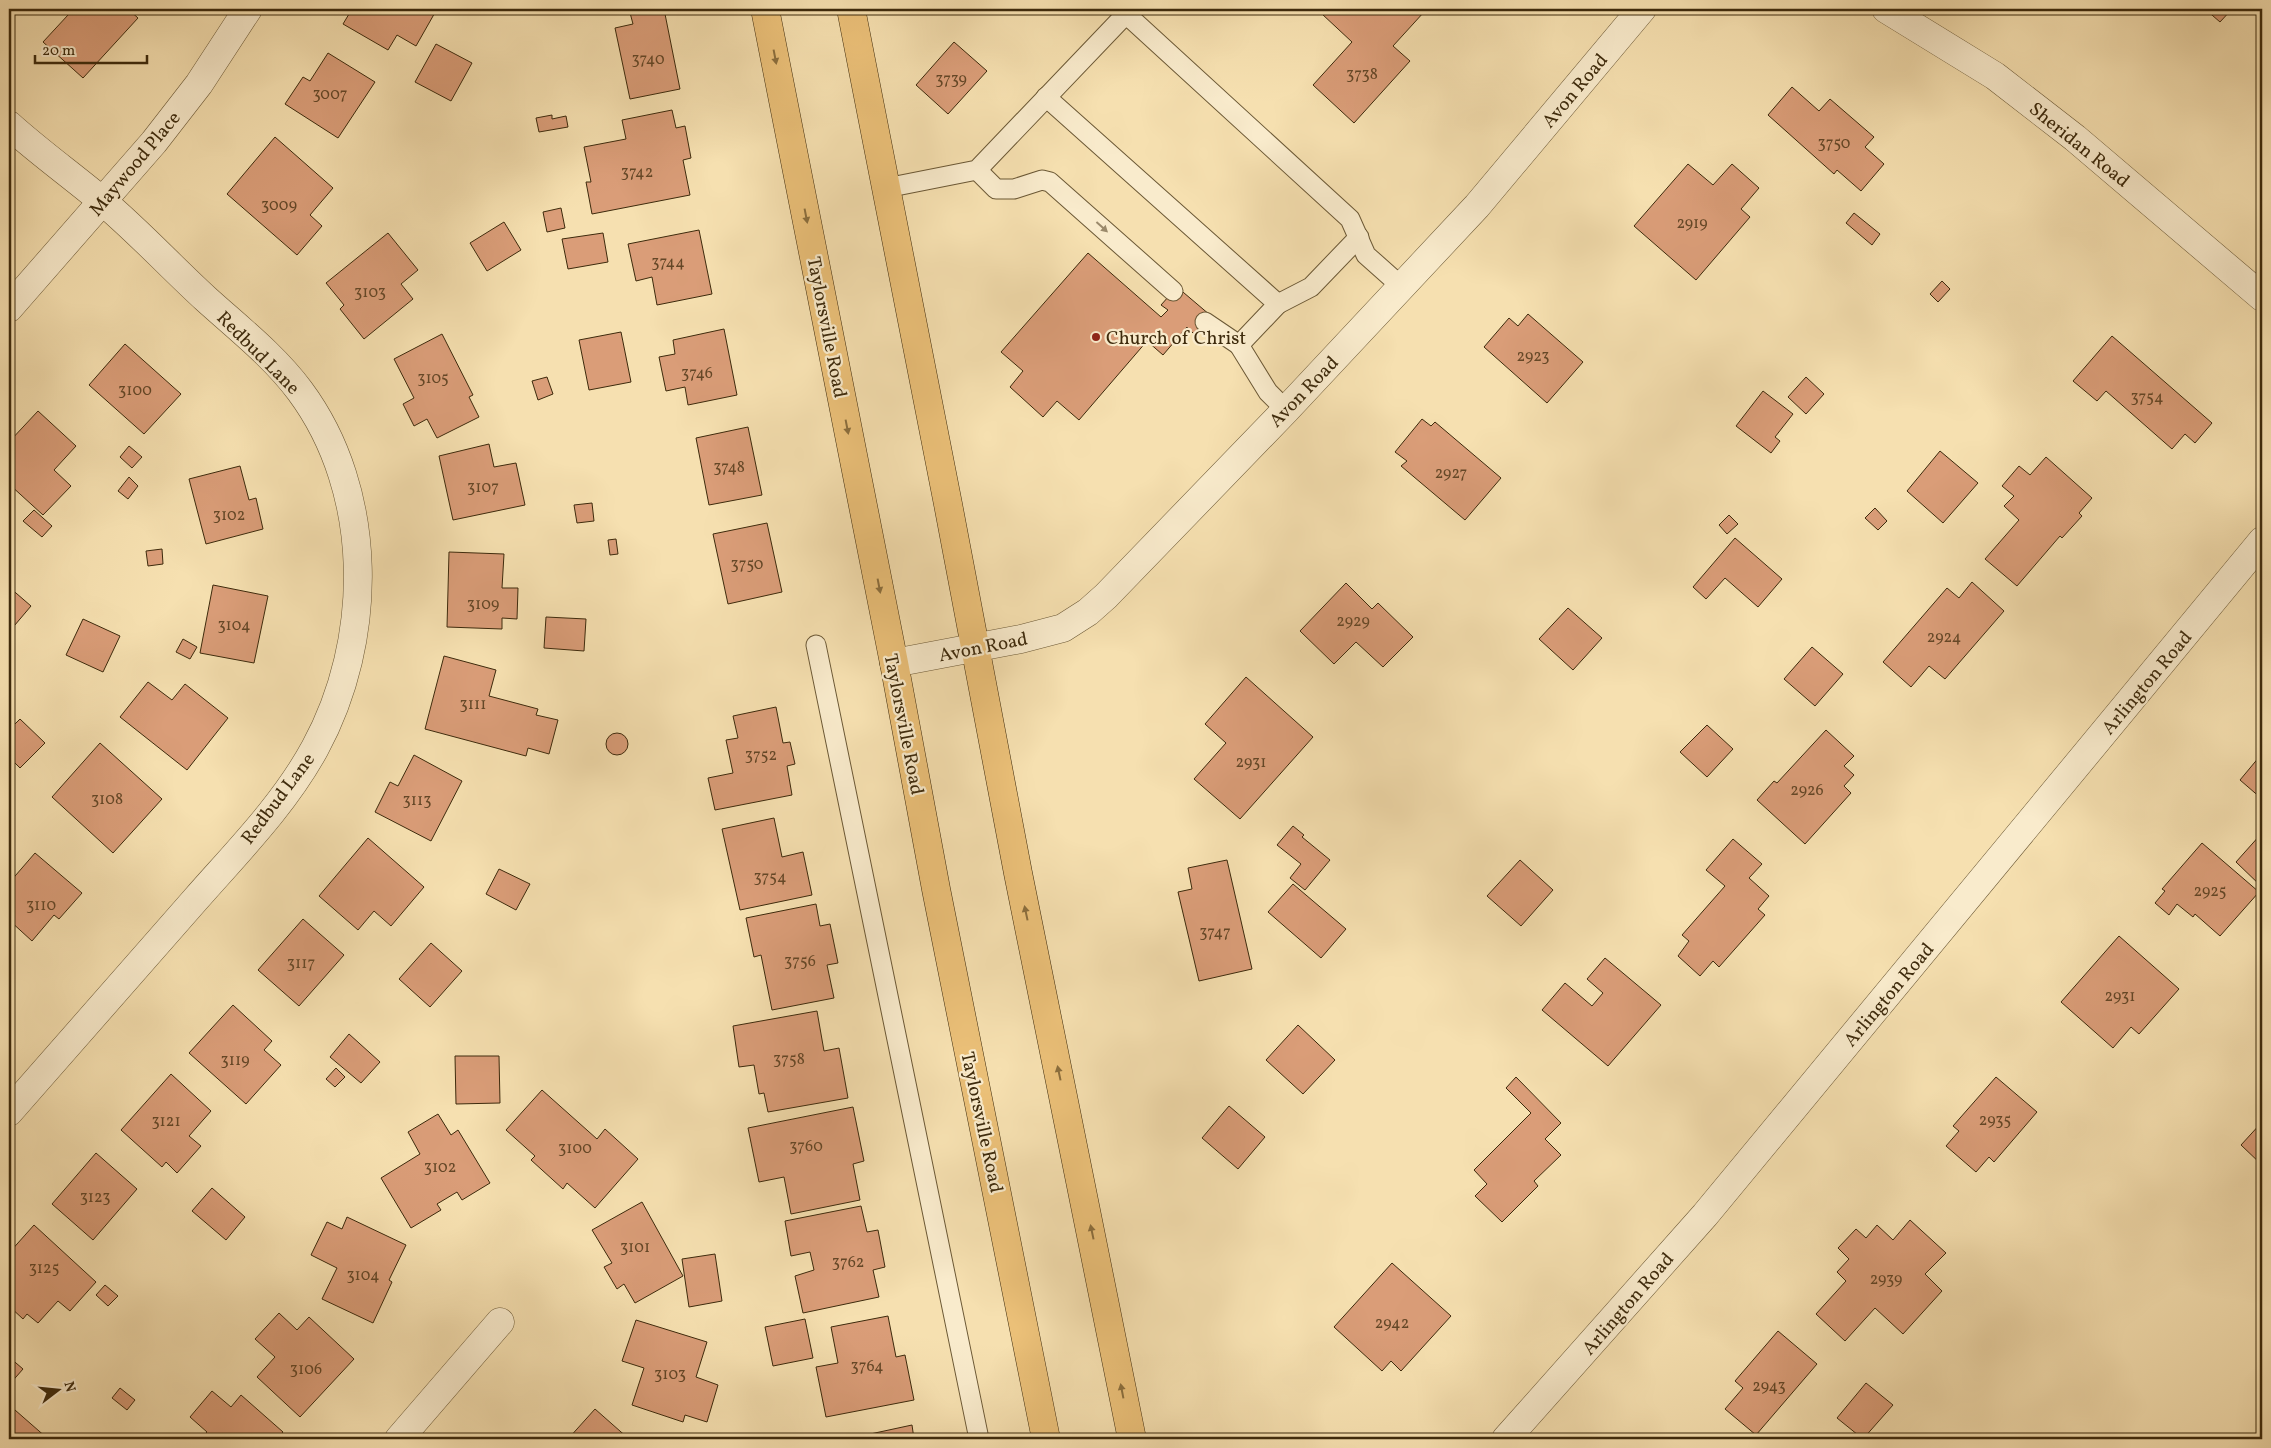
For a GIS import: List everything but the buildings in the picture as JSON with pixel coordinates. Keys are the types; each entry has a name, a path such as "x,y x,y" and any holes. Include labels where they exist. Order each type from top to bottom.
{"main road":[{"name":"Taylorsville Road","path":"765,9 894,664 936,888 1046,1439"},
{"path":"851,9 1018,873 1132,1439"}],"street":[{"name":"Maywood Place","path":"9,308 154,142 198,84 248,9"},
{"name":"Avon Road","path":"894,664 1021,639 1063,628 1088,612 1106,596 1286,410 1477,206 1642,9"},
{"name":"Sheridan Road","path":"1886,9 1996,76 2075,138 2262,297"},
{"name":"Redbud Lane","path":"9,125 103,202 267,355 298,390 316,416 335,453 348,492 355,533 358,578 355,624 346,669 333,709 316,748 293,784 254,833 9,1112"},
{"name":"Arlington Road","path":"1506,1439 1705,1215 2262,541"},
{"path":"399,1439 500,1322"}],"lane":[{"path":"886,188 977,170 1126,14 1350,219 1366,255 1402,287"},
{"path":"1046,98 1278,304"},
{"path":"977,170 996,189 1014,189 1042,180 1050,182 1066,194 1173,291"},
{"path":"1239,345 1278,304 1311,287 1358,237"},
{"path":"1205,322 1239,345 1268,392 1286,410"},
{"path":"816,645 979,1439"}],"place":[{"name":"Church of Christ","path":"1096,337"}]}
